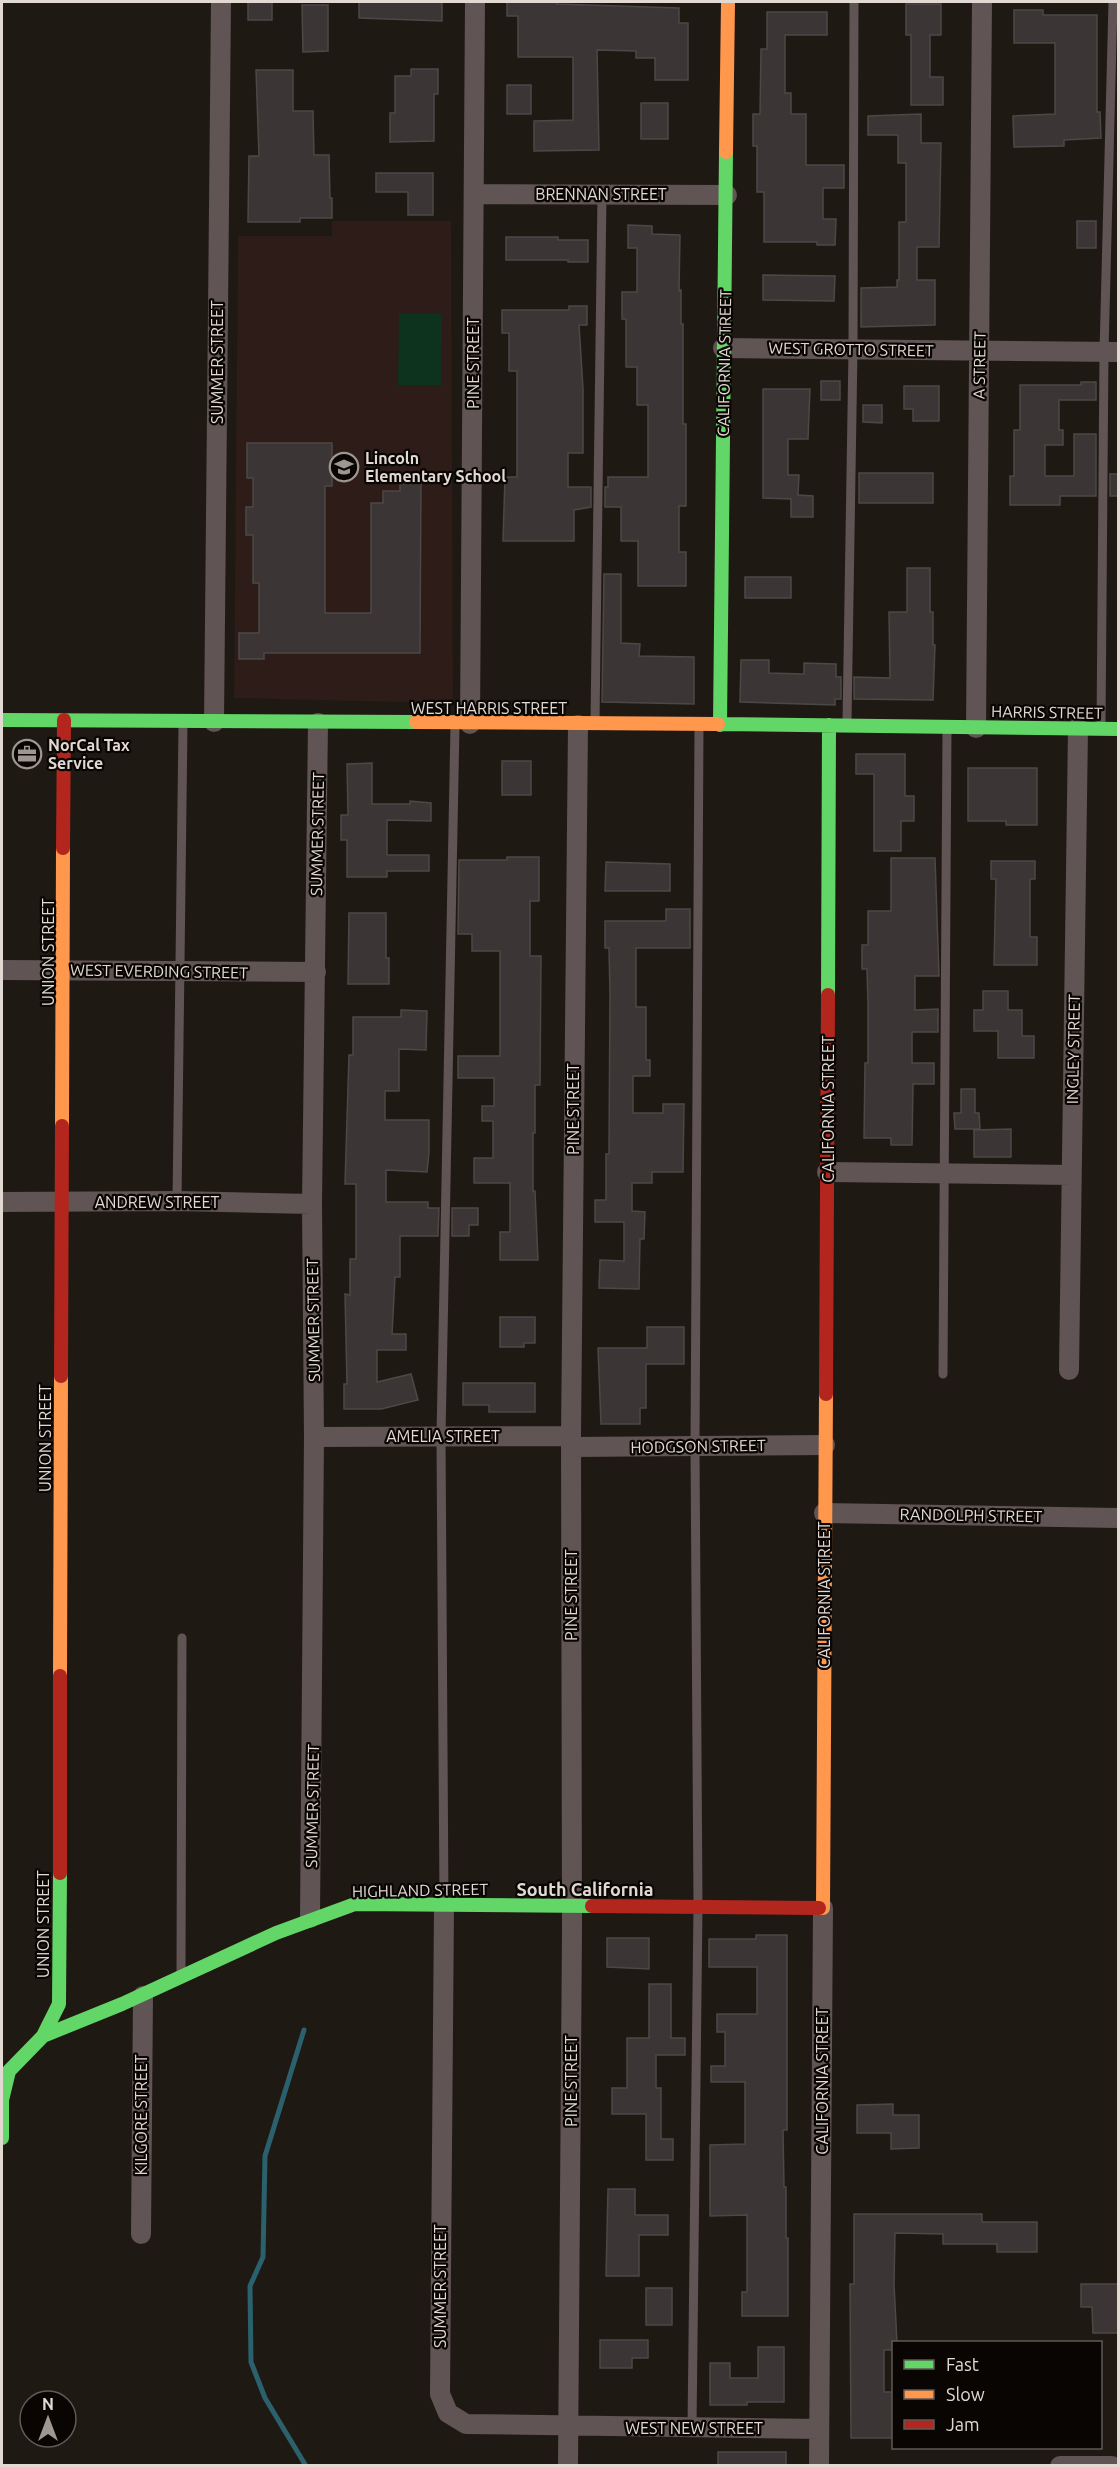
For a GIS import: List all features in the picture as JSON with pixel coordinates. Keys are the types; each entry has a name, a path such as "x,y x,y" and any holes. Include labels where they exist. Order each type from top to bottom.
{"street":[{"name":"SUMMER STREET","path":"214,722 221,2"},
{"name":"PINE STREET","path":"462,724 474,194 475,2"},
{"name":"CALIFORNIA STREET","path":"720,725 728,2"},
{"name":"A STREET","path":"976,728 982,2"},
{"name":"BRENNAN STREET","path":"474,194 727,195"},
{"name":"WEST GROTTO STREET","path":"723,348 1111,352"},
{"name":"WEST HARRIS STREET","path":"2,720 847,725 976,728"},
{"name":"UNION STREET","path":"2,2138 5,2066 44,2036 59,2004 65,970 64,720"},
{"name":"SUMMER STREET","path":"310,1917 314,1437 312,1204 318,723"},
{"name":"PINE STREET","path":"568,2466 572,1905 571,1442 587,725"},
{"name":"CALIFORNIA STREET","path":"819,2466 829,725"},
{"name":"HARRIS STREET","path":"976,728 1119,729"},
{"name":"INGLEY STREET","path":"1069,1370 1078,728"},
{"name":"WEST EVERDING STREET","path":"2,970 316,972"},
{"path":"827,1172 1071,1175"},
{"name":"ANDREW STREET","path":"2,1202 177,1201 312,1204"},
{"name":"AMELIA STREET","path":"314,1437 441,1436 571,1442"},
{"name":"HODGSON STREET","path":"571,1442 695,1446 825,1445"},
{"name":"RANDOLPH STREET","path":"824,1513 1119,1518"},
{"name":"HIGHLAND STREET","path":"44,2036 143,1995 310,1917 355,1904 823,1908"},
{"name":"SUMMER STREET","path":"444,1906 440,2394 448,2413"},
{"name":"KILGORE STREET","path":"141,2235 143,1995"},
{"name":"WEST NEW STREET","path":"448,2413 466,2424 819,2429"},
{"path":"1090,2449 1090,2465"},
{"path":"1060,2466 1112,2466"}],"lane":[{"path":"847,725 853,350 854,2"},
{"path":"1101,729 1111,352 1113,2"},
{"path":"587,725 602,194"},
{"path":"177,1201 183,721"},
{"path":"444,1906 441,1436 462,724"},
{"path":"692,2428 698,1906 695,1446 699,725"},
{"path":"943,1374 947,727"},
{"path":"181,1978 182,1638"}],"shaded area":[{"name":"Lincoln Elementary School","path":"332,221 451,221 453,699 443,703 234,698 238,236 332,236"}],"green space":[{"path":"399,314 442,314 441,385 398,385"}],"building":[{"path":"248,2 272,2 272,20 248,20"},
{"path":"359,2 442,2 442,21 359,18"},
{"path":"507,2 679,8 679,23 688,23 688,80 655,80 655,58 636,58 636,51 597,50 599,150 534,151 534,121 573,120 573,57 518,57 518,16 507,16"},
{"path":"906,4 941,4 941,35 930,35 930,77 943,77 943,105 911,105 911,35 906,35"},
{"path":"302,5 328,5 328,51 303,52"},
{"path":"1014,10 1043,10 1043,15 1097,15 1097,112 1100,112 1101,138 1064,140 1064,146 1014,147 1013,116 1055,114 1055,43 1014,43"},
{"path":"767,12 827,12 827,35 785,35 785,93 791,93 791,114 806,114 806,165 844,165 844,188 823,188 823,219 836,219 835,245 817,245 817,242 764,242 764,192 757,192 757,146 753,146 753,114 760,114 761,49 767,49"},
{"path":"411,69 438,69 438,94 434,94 434,141 390,142 390,113 395,113 395,76 411,76"},
{"path":"256,70 293,70 293,111 313,111 314,155 329,155 332,218 300,218 300,222 248,222 249,156 259,156"},
{"path":"507,85 531,85 531,114 507,114"},
{"path":"641,103 668,103 668,139 641,139"},
{"path":"921,114 921,143 941,143 939,247 917,247 917,280 935,280 935,325 861,327 861,288 897,287 899,222 906,222 906,163 898,163 898,135 868,135 868,116"},
{"path":"376,173 433,173 433,215 408,215 408,192 376,192"},
{"path":"1077,221 1096,221 1096,248 1077,248"},
{"path":"628,225 652,226 652,234 680,235 679,291 681,290 681,324 683,324 686,506 679,506 679,552 686,552 686,586 638,586 638,541 621,541 621,507 605,507 605,487 608,487 608,477 648,477 648,405 637,405 637,367 626,367 626,319 622,319 622,292 637,292 637,248 628,248"},
{"path":"506,237 558,237 558,240 588,240 588,262 506,260"},
{"path":"763,275 835,276 834,301 763,300"},
{"path":"569,306 587,306 587,325 579,325 583,389 583,453 568,453 568,487 591,487 591,507 574,510 574,541 503,541 505,477 517,477 517,371 509,371 509,333 502,333 502,310 569,310"},
{"path":"821,381 840,381 840,400 821,400"},
{"path":"1081,382 1096,382 1096,400 1059,400 1059,430 1063,430 1063,445 1045,445 1045,476 1074,476 1074,434 1096,434 1096,496 1060,496 1060,505 1010,505 1010,476 1014,476 1014,430 1020,430 1020,385 1081,385"},
{"path":"904,386 939,386 939,421 913,421 913,409 904,409"},
{"path":"763,389 810,389 808,439 788,439 788,475 799,475 798,495 813,496 813,517 791,517 791,499 763,498"},
{"path":"863,405 882,405 882,423 863,422"},
{"path":"247,443 332,443 332,486 325,486 325,613 371,613 371,503 383,503 383,491 400,491 400,478 421,478 420,653 264,653 264,659 239,659 239,633 259,633 259,583 253,583 253,535 246,535 246,507 253,507 253,478 247,478"},
{"path":"859,473 933,473 933,503 859,503"},
{"path":"1110,474 1119,474 1119,496 1110,496"},
{"path":"907,568 930,568 930,612 933,612 933,645 935,645 933,700 854,699 854,677 890,678 889,612 907,612"},
{"path":"604,574 621,574 621,643 640,644 639,656 694,657 694,704 602,702"},
{"path":"745,577 791,577 791,598 745,598"},
{"path":"741,660 769,660 769,673 804,674 804,663 836,664 836,677 841,677 841,699 835,699 835,705 740,702"},
{"path":"856,754 905,754 905,796 914,796 914,821 901,821 901,851 874,851 874,774 856,774"},
{"path":"502,761 531,761 531,795 502,795"},
{"path":"372,763 372,804 410,804 410,801 431,803 431,821 387,820 387,855 429,855 429,871 387,871 387,877 347,877 347,840 341,840 341,815 348,815 347,764"},
{"path":"968,768 1037,768 1037,825 1006,825 1006,821 968,821"},
{"path":"507,857 539,857 539,901 530,901 530,956 541,956 540,1085 535,1085 535,1133 533,1133 533,1191 535,1191 538,1260 500,1260 500,1232 510,1232 510,1183 474,1183 474,1158 493,1158 493,1121 482,1121 482,1106 494,1106 494,1078 458,1078 458,1056 500,1056 500,951 472,951 472,934 458,934 459,860 507,860"},
{"path":"891,858 935,858 939,976 915,976 915,1010 938,1009 938,1032 912,1032 912,1063 934,1063 934,1084 913,1084 912,1145 891,1145 891,1138 864,1138 868,1002 867,969 862,969 862,945 868,945 868,911 891,911"},
{"path":"991,861 1035,861 1035,879 1030,879 1030,937 1037,937 1037,965 994,965 996,879 991,879"},
{"path":"606,862 670,864 670,891 605,891"},
{"path":"666,909 690,909 690,948 636,948 636,1007 646,1007 646,1060 650,1060 650,1076 633,1076 633,1113 663,1113 663,1104 684,1104 683,1172 652,1172 652,1183 632,1183 632,1211 645,1212 644,1239 640,1239 639,1289 599,1288 600,1260 624,1261 624,1222 595,1222 595,1200 606,1200 606,1154 609,1154 610,994 609,948 605,948 605,921 666,921"},
{"path":"349,913 386,913 386,958 389,958 389,984 348,984"},
{"path":"983,991 1008,991 1008,1010 1022,1010 1022,1036 1034,1036 1034,1058 998,1058 998,1031 974,1031 974,1010 983,1010"},
{"path":"401,1010 427,1011 426,1050 399,1049 399,1091 385,1091 385,1120 429,1120 429,1153 427,1172 386,1170 386,1202 428,1202 428,1208 439,1208 438,1236 400,1236 400,1277 395,1277 392,1334 406,1334 406,1350 377,1350 377,1382 411,1374 418,1400 381,1409 344,1409 344,1384 347,1384 345,1294 350,1295 350,1259 356,1259 356,1184 345,1184 349,1055 353,1055 353,1017 401,1017"},
{"path":"961,1089 975,1089 975,1113 979,1113 980,1129 955,1129 954,1113 961,1113"},
{"path":"1011,1129 1011,1157 974,1157 974,1130"},
{"path":"452,1208 478,1208 478,1225 469,1225 469,1236 452,1236"},
{"path":"500,1317 535,1317 535,1343 524,1343 524,1347 500,1347"},
{"path":"647,1327 684,1327 684,1364 646,1364 646,1408 640,1408 640,1424 601,1424 598,1348 647,1348"},
{"path":"463,1383 535,1383 535,1412 489,1412 489,1405 463,1405"},
{"path":"756,1935 787,1935 787,2130 783,2130 786,2238 788,2238 788,2316 742,2316 742,2292 747,2292 747,2215 710,2216 710,2145 745,2144 745,2082 711,2082 711,2066 725,2066 725,2032 717,2032 717,2014 757,2014 757,1967 709,1967 709,1939 756,1939"},
{"path":"607,1938 649,1938 649,1969 607,1967"},
{"path":"649,1984 671,1984 671,2038 685,2038 685,2055 656,2055 656,2088 661,2088 661,2139 673,2139 673,2160 646,2160 646,2114 612,2114 612,2088 627,2088 627,2038 649,2038"},
{"path":"893,2104 893,2115 919,2115 919,2148 891,2149 891,2133 857,2133 857,2105"},
{"path":"608,2189 635,2189 635,2215 668,2215 668,2235 639,2235 639,2276 606,2276"},
{"path":"854,2214 982,2214 982,2222 1037,2222 1037,2252 997,2252 997,2244 943,2244 943,2234 895,2233 894,2284 897,2341 892,2341 892,2350 884,2350 884,2392 892,2392 892,2438 851,2438 850,2284 854,2284"},
{"path":"1081,2284 1119,2284 1119,2333 1093,2333 1092,2307 1081,2307"},
{"path":"646,2288 672,2288 672,2325 646,2325"},
{"path":"600,2340 648,2340 648,2358 632,2358 632,2368 600,2368"},
{"path":"758,2347 784,2347 784,2402 710,2405 710,2363 730,2363 730,2378 758,2378"},
{"path":"718,2452 786,2452 786,2466 718,2466"}],"waterway":[{"path":"304,2030 265,2156 263,2257 250,2286 251,2362 265,2398 306,2466"}],"traffic: fast":[{"path":"720,725 726,152"},
{"path":"2,720 416,722"},
{"path":"718,724 1118,729"},
{"path":"828,995 829,725"},
{"path":"2,2138 2,2100 9,2071 43,2036 59,2004 60,1873"},
{"path":"43,2036 122,2004 276,1933 355,1904 592,1906"}],"traffic: slow":[{"path":"726,152 728,2"},
{"path":"416,722 718,724"},
{"path":"62,1126 63,848"},
{"path":"60,1676 61,1376"},
{"path":"819,1908 823,1908 826,1394"}],"traffic: jam":[{"path":"63,848 64,720"},
{"path":"826,1394 828,995"},
{"path":"61,1376 62,1126"},
{"path":"60,1676 60,1873"},
{"path":"592,1906 819,1908"}],"place":[{"name":"Lincoln Elementary School","path":"344,467"},
{"name":"NorCal Tax Service","path":"27,754"}],"district":[{"name":"South California","path":"585,1890"}]}
